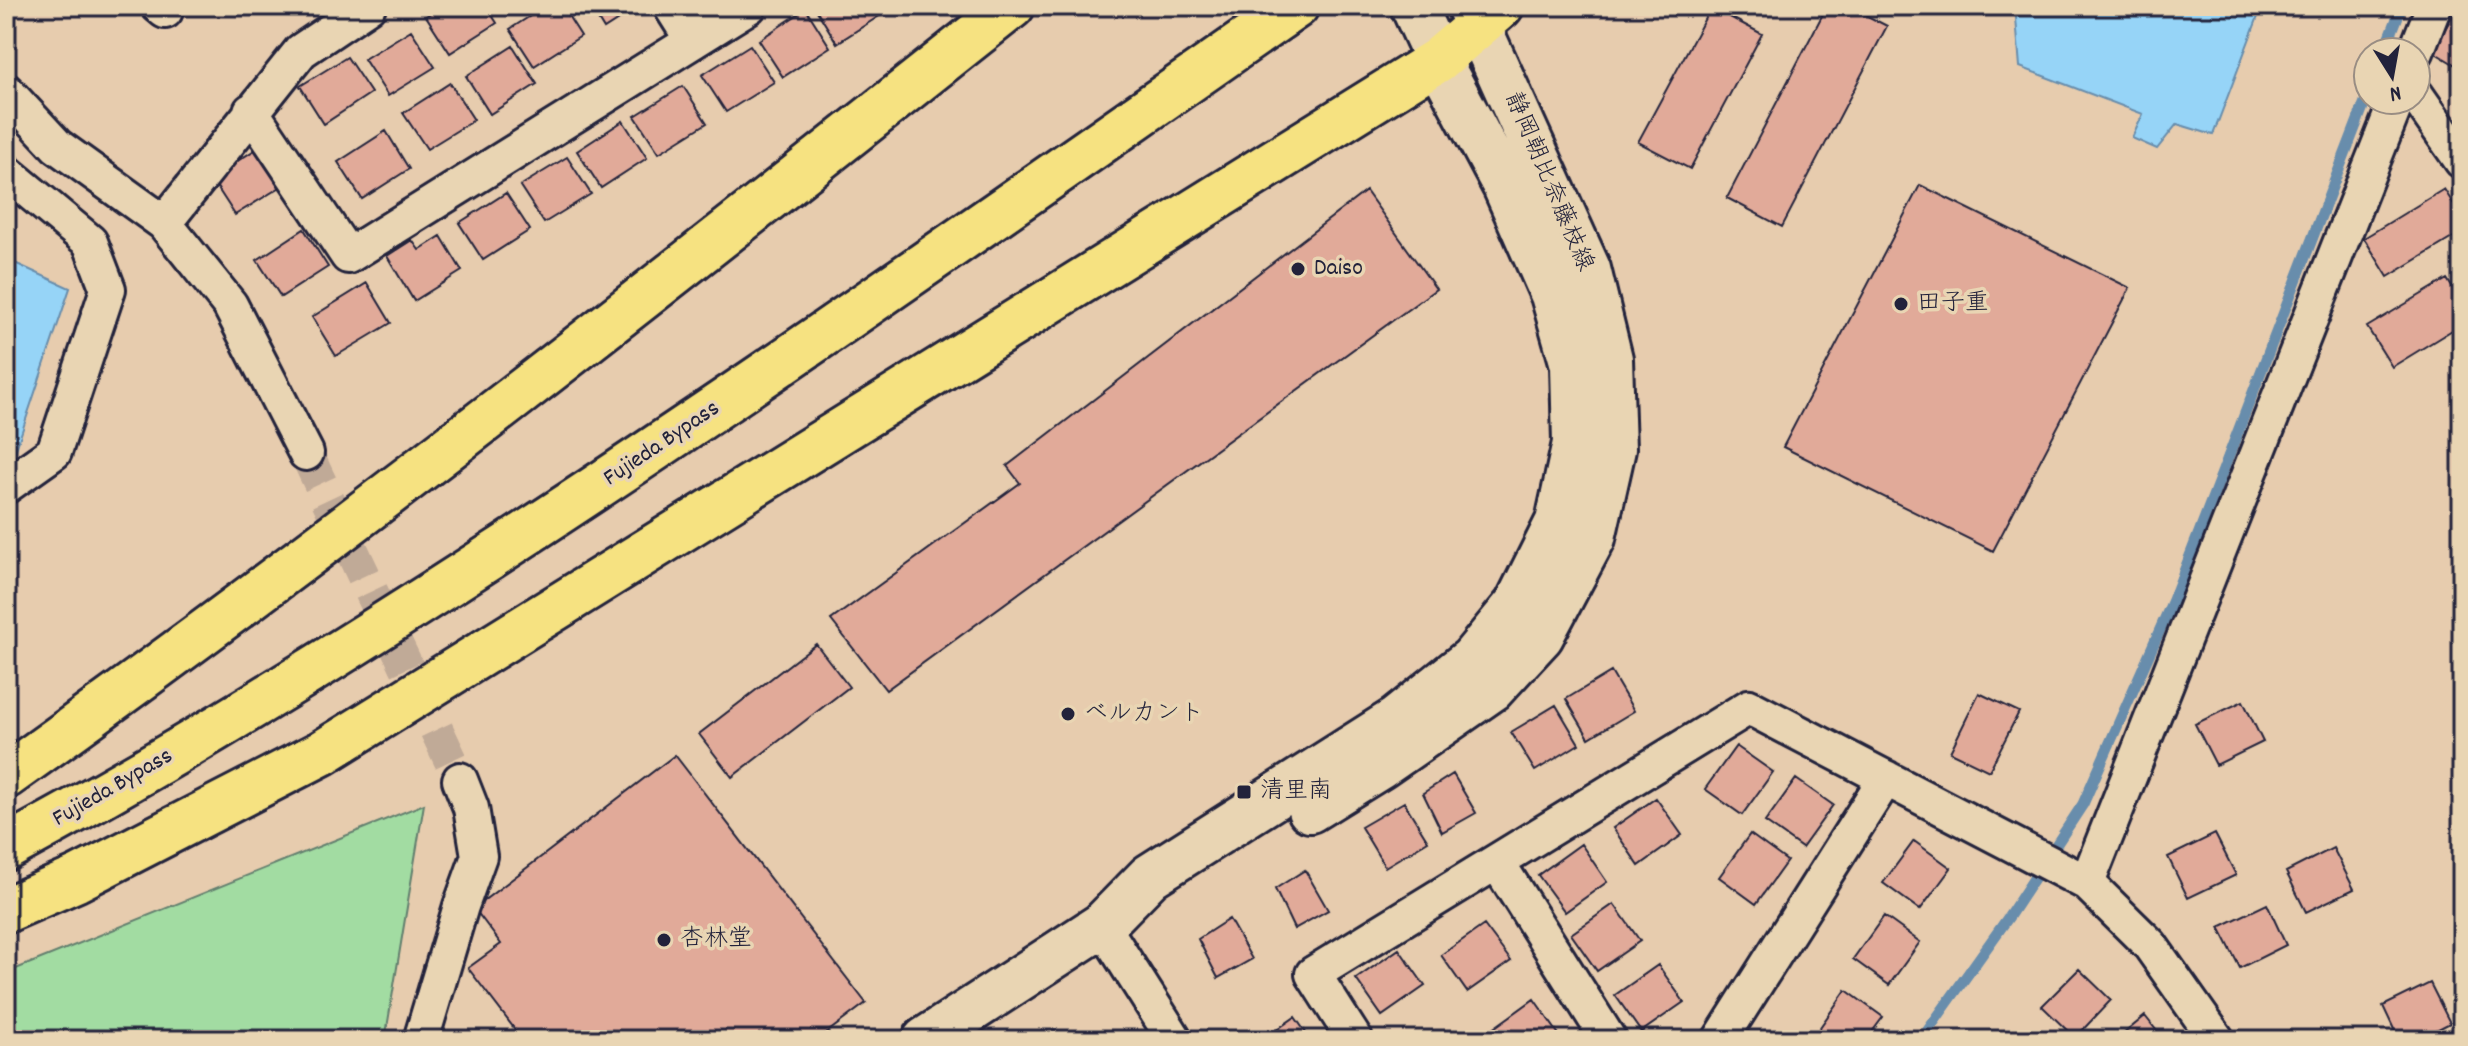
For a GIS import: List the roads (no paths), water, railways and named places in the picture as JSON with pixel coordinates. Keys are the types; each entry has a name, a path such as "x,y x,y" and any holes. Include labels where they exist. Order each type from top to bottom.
{"highway":[{"path":"6,776 252,599 593,339 1012,6"},
{"name":"Fujieda Bypass","path":"6,848 96,800 359,642 678,434 1296,6"},
{"path":"6,910 77,879 322,753 1438,60 1483,12"}],"main road":[{"name":"静岡朝比奈藤枝線","path":"925,1040 1102,925 1150,876 1397,719 1472,659 1517,604 1558,522 1575,443 1573,365 1553,295 1505,186 1413,6"},
{"name":"静岡朝比奈藤枝線","path":"1102,925 1153,908 1381,766 1492,689 1541,636 1593,538 1613,449 1610,359 1588,269 1483,12"}],"street":[{"path":"164,223 301,51 368,6"},
{"path":"671,6 693,41"},
{"path":"251,111 348,256 749,6"},
{"path":"2422,36 2434,6"},
{"path":"6,91 57,146 164,223 230,305 306,453"},
{"path":"2087,883 2391,116"},
{"path":"2431,116 2462,161"},
{"path":"6,172 90,242 108,289 54,452 6,486"},
{"path":"1355,1040 1313,974 1749,707 2087,883 2150,945 2217,1040"},
{"path":"1720,1040 1886,778"},
{"path":"421,1040 479,856 471,808 460,780"},
{"path":"1497,862 1609,1040"},
{"path":"1102,925 1175,1040"}],"water":[{"path":"2015,6 2262,6 2213,135 2177,124 2157,149 2132,138 2143,114 2020,67"},
{"path":"6,259 70,288 15,452 6,457"}],"waterway":[{"path":"2390,36 2402,6"},
{"path":"1921,1040 2010,915 2083,804 2173,600 2360,116"}],"tunnel":[{"path":"306,453 460,780"}],"place":[{"name":"Daiso","path":"1298,269"},
{"name":"田子重","path":"1901,304"},
{"name":"ベルカント","path":"1068,714"},
{"name":"清里南","path":"1244,792"},
{"name":"杏林堂","path":"664,940"}]}
